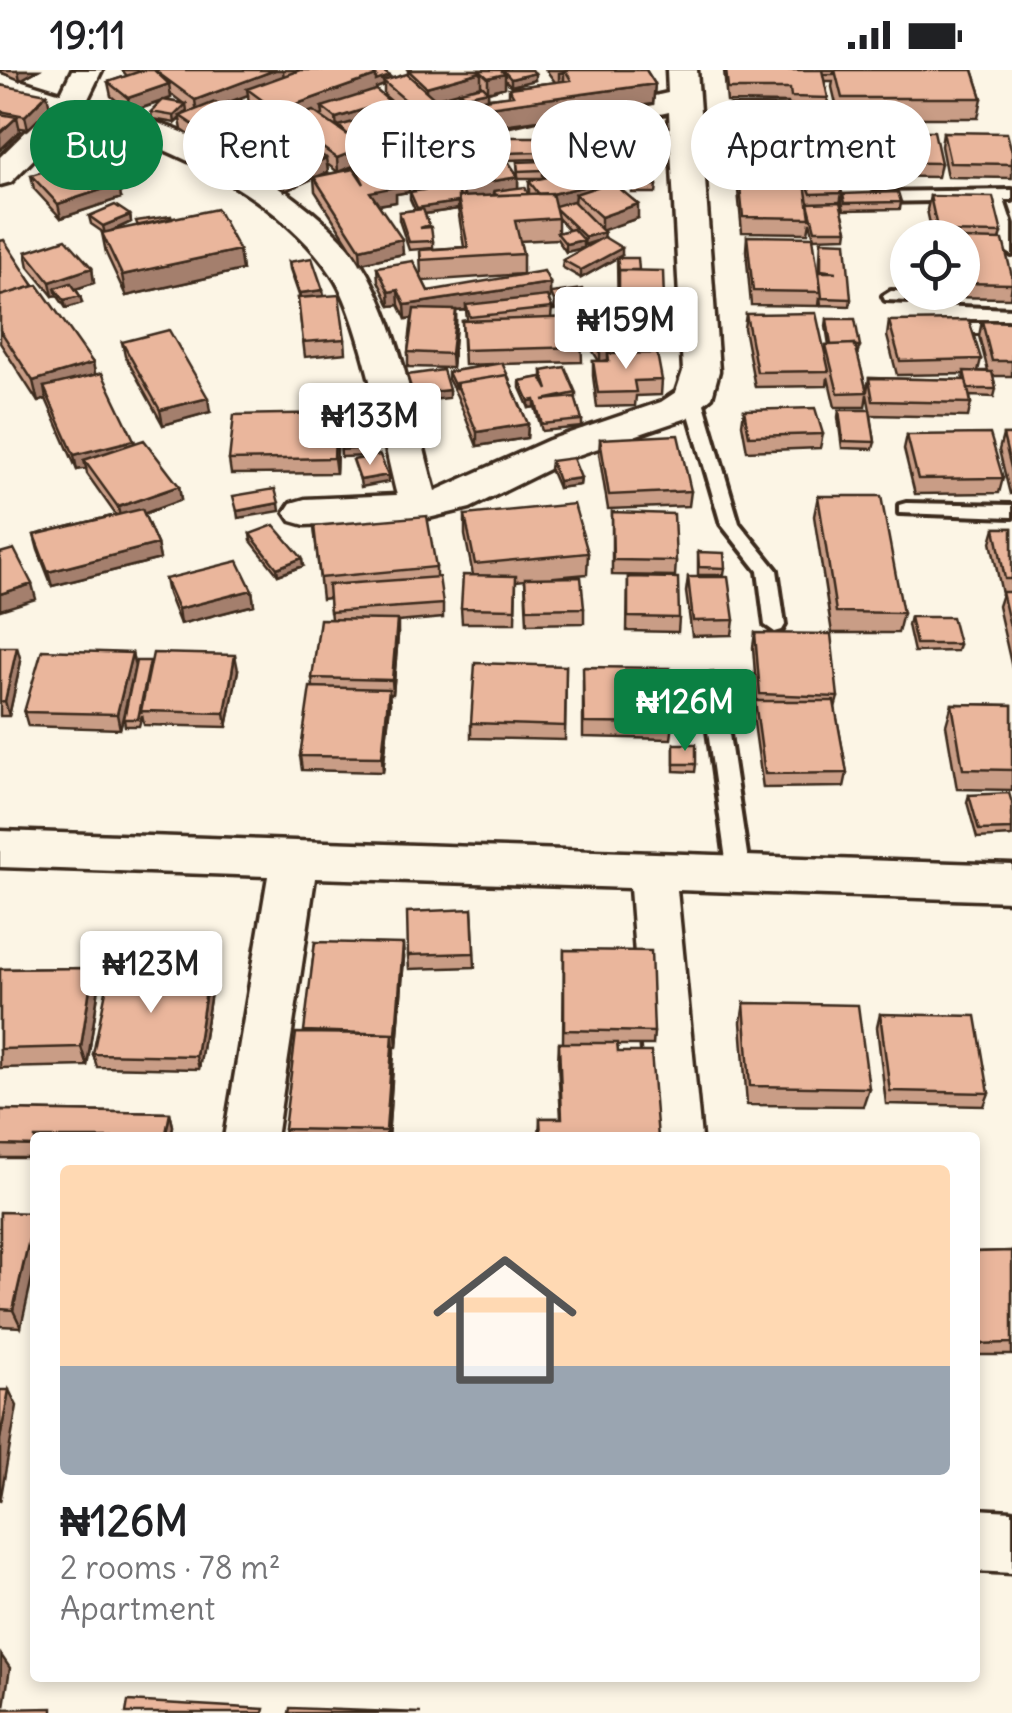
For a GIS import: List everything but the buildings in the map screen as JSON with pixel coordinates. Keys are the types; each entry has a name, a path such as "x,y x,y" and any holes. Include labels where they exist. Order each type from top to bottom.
{"street":[{"path":"72,100 87,70"},
{"path":"0,83 54,100"},
{"path":"305,512 420,507 456,499 562,448 674,410 694,397 701,371 683,84 342,178"},
{"path":"166,136 183,128"},
{"path":"163,135 225,160 302,220 350,274 371,327 420,507"},
{"path":"0,176 30,146"},
{"path":"273,198 300,190"},
{"path":"0,849 738,874 1011,889"},
{"path":"251,1132 294,859"},
{"path":"652,871 674,1132"},
{"path":"980,1540 1012,1542"}],"lane":[{"path":"878,196 1004,195 1012,250"},
{"path":"980,299 1012,300"},
{"path":"915,327 1012,328"},
{"path":"694,397 730,524 767,570 775,624"},
{"path":"906,509 1012,511"},
{"path":"710,680 738,874"}]}
